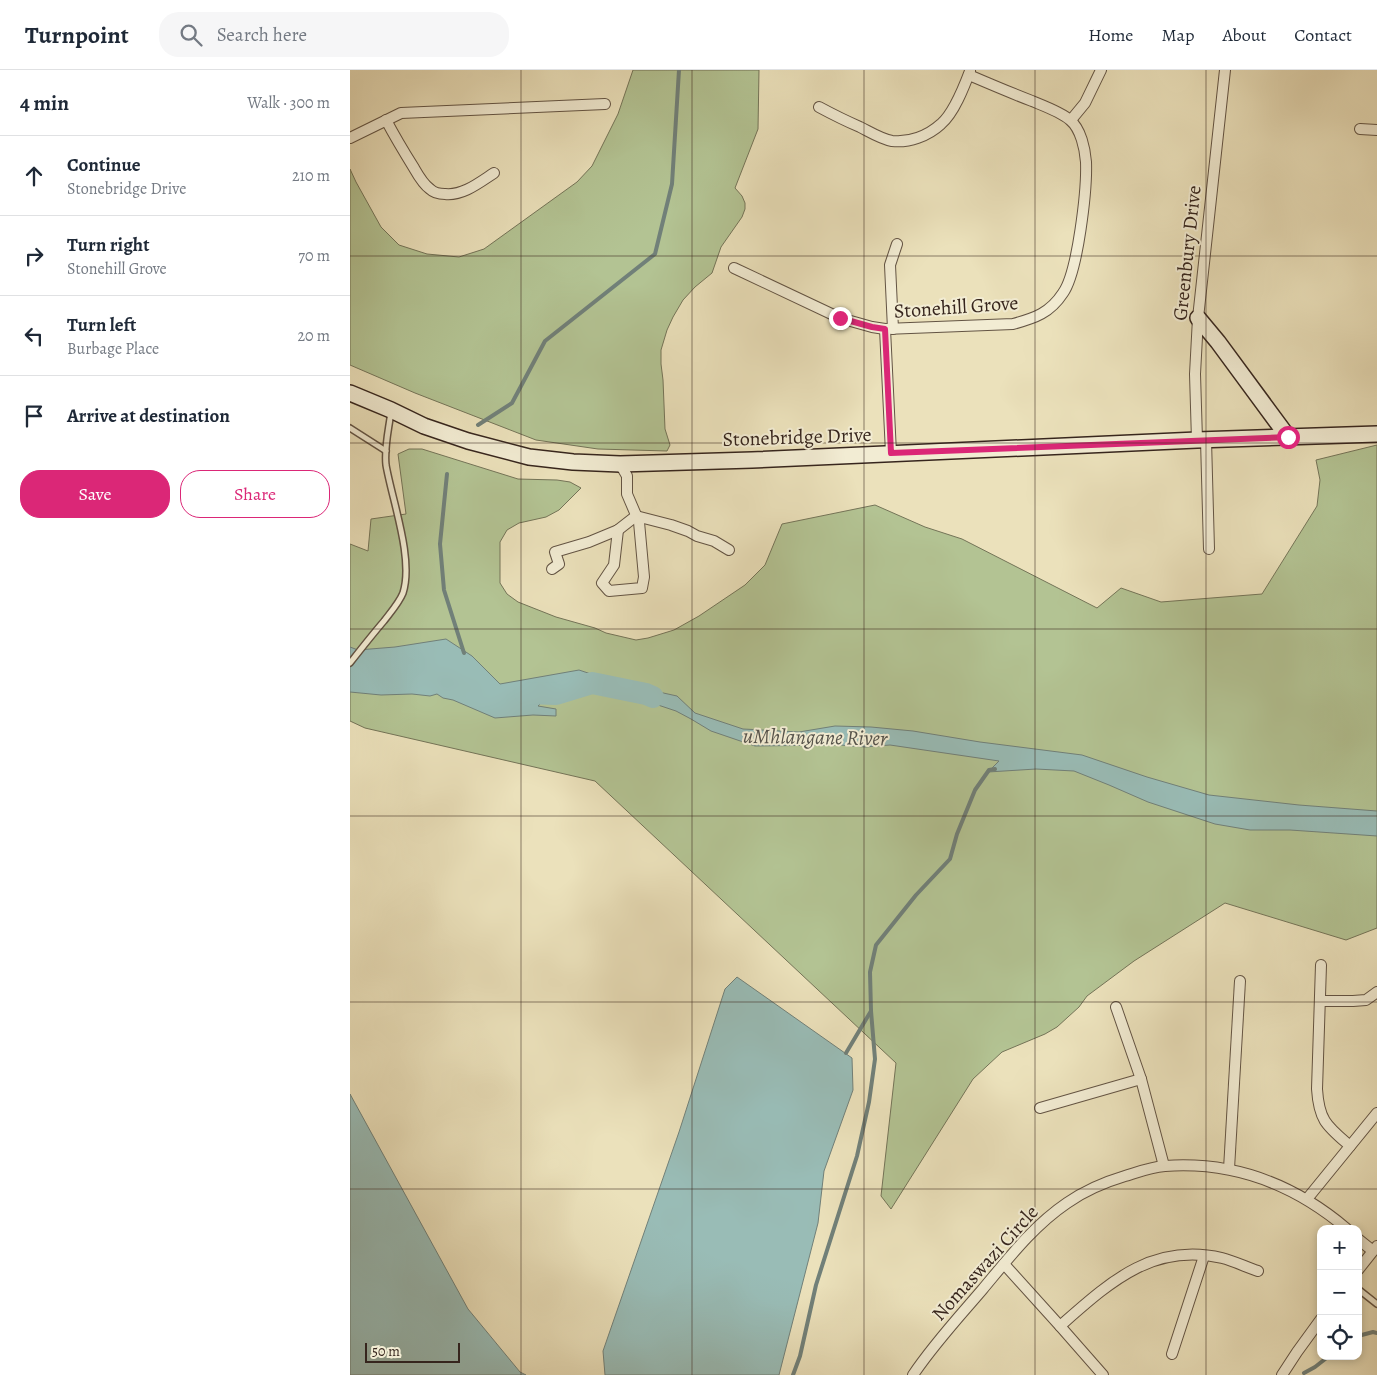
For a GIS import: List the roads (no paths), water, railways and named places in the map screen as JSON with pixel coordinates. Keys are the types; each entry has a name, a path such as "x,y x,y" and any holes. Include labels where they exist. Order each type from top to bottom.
{"street":[{"path":"819,107 873,134 890,140 913,140 941,124 952,109 970,73 1049,108 1071,120 1085,103 1101,70"},
{"name":"Greenbury Drive","path":"1209,549 1195,374 1198,318 1225,70"},
{"path":"350,138 401,113 605,104"},
{"path":"386,120 400,147 421,180 437,193 446,195 460,192 494,173"},
{"name":"Stonehill Grove","path":"891,453 889,329 1013,324 1044,313 1054,305 1065,291 1078,242 1086,162 1084,145 1078,130 1071,120"},
{"path":"1360,129 1377,130"},
{"path":"734,268 840,318 872,327 889,329 890,271 897,244"},
{"path":"1198,318 1288,437"},
{"name":"Stonebridge Drive","path":"350,393 424,426 468,441 529,457 572,462 620,464 1377,434"},
{"path":"618,530 614,565 602,583 609,591 642,588 644,577 638,522 627,494 627,476 620,464"},
{"path":"552,569 559,564 555,552 589,542 618,530 636,516"},
{"path":"636,516 688,531 714,541 728,550"},
{"path":"1321,965 1317,1101 1324,1122 1350,1146"},
{"path":"1229,1169 1240,982"},
{"path":"1320,1001 1360,1001 1366,1000 1377,992"},
{"path":"1116,1007 1141,1079 1164,1166"},
{"path":"1040,1108 1141,1079"},
{"path":"1307,1199 1377,1113"},
{"name":"Nomaswazi Circle","path":"913,1375 945,1333 1030,1234 1068,1202 1091,1189 1113,1180 1164,1166 1199,1166 1229,1169 1264,1179 1307,1199 1342,1225"},
{"path":"1362,1241 1375,1248 1362,1265"},
{"path":"1060,1326 1102,1289 1136,1268 1163,1258 1182,1255 1223,1258 1258,1272"},
{"path":"1172,1354 1204,1256"},
{"path":"1004,1264 1103,1375"},
{"path":"1282,1375 1317,1324"}],"lane":[{"path":"350,663 395,608 403,593 406,566 403,543 386,465 391,410"},
{"path":"350,428 386,451"},
{"path":"1362,1292 1377,1304"}],"water":[{"path":"446,639 472,656 500,684 579,670 618,683 677,696 695,713 743,729 799,732 835,726 871,727 913,731 1082,755 1209,795 1377,811 1377,836 1290,830 1250,830 1215,824 1148,802 1074,771 1036,769 988,772 999,761 890,745 865,747 840,745 755,746 711,731 676,711 652,703 619,688 596,686 570,687 547,697 538,706 556,709 556,716 533,715 495,718 437,694 430,696 412,694 381,695 350,692 350,647 358,650 395,647"},
{"path":"737,977 852,1058 853,1090 824,1171 818,1223 779,1375 605,1375 603,1351 679,1132 725,989"},
{"path":"350,1094 468,1309 520,1372 526,1375 350,1375"}],"waterway":[{"path":"478,425 512,403 545,341 655,254 672,184 679,70"},
{"path":"447,474 440,544 444,590 464,653"},
{"name":"uMhlangane River","path":"525,693 556,694 592,683 653,697"},
{"path":"846,1053 871,1011 870,972 876,945 916,895 950,859 957,834 975,790 989,770 995,769"},
{"path":"793,1375 800,1356 816,1285 857,1156 869,1102 875,1059 871,1011"},
{"path":"1362,1335 1373,1332 1377,1333"},
{"path":"1304,1373 1324,1360"}]}
